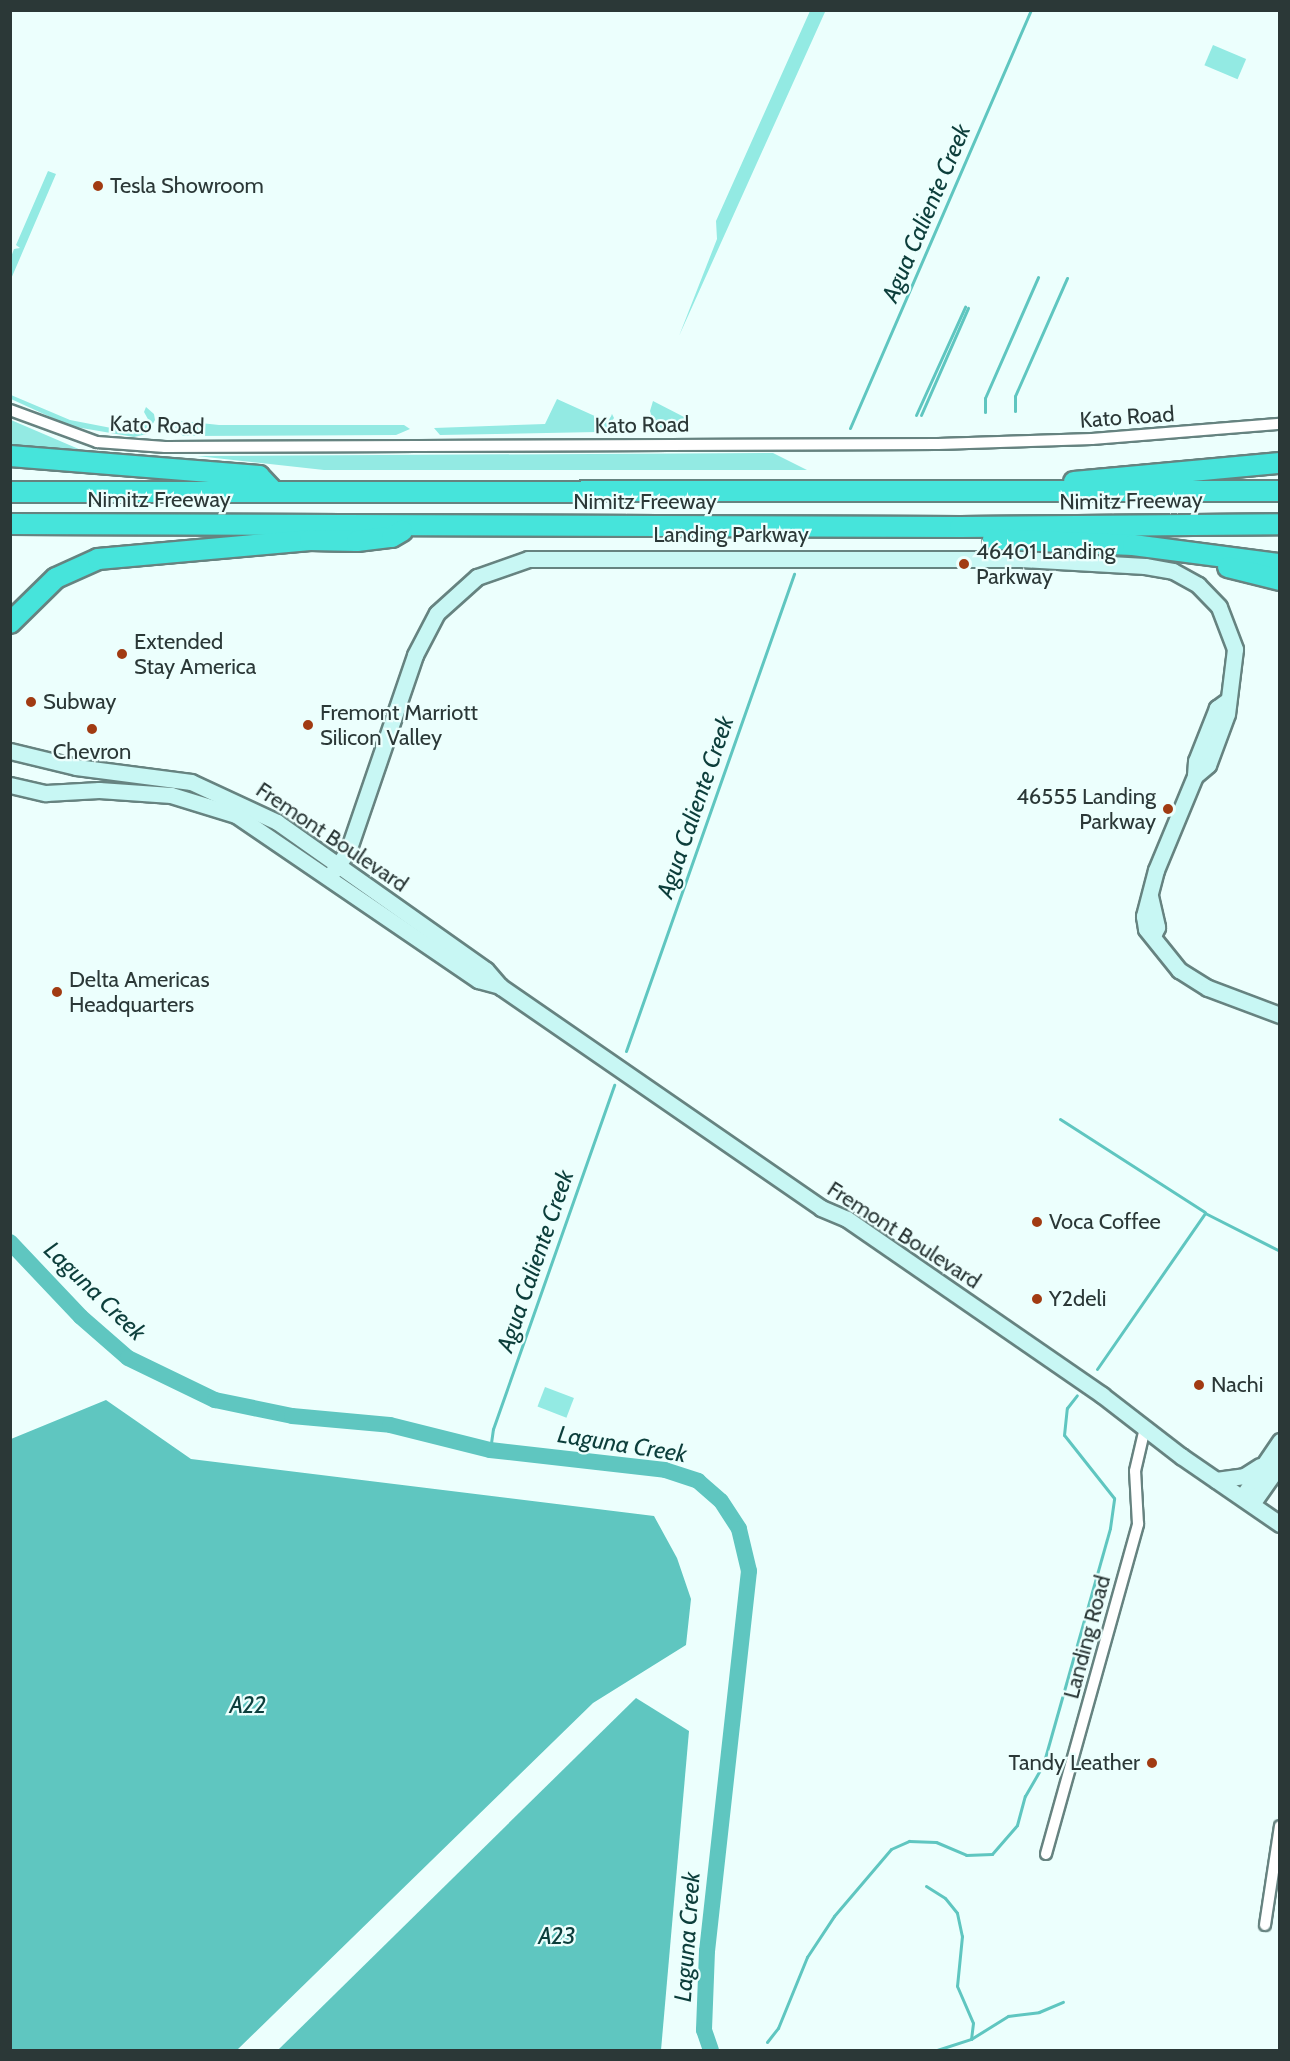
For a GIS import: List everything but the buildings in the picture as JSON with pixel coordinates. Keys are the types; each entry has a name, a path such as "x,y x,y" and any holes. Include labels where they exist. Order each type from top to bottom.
{"highway":[{"path":"10,456 259,476 273,490"},
{"path":"1052,491 1082,479 1280,463"},
{"name":"Nimitz Freeway","path":"10,492 1280,491"},
{"path":"10,501 1280,502"},
{"name":"Nimitz Freeway","path":"10,524 960,527 1280,524"},
{"path":"10,623 56,578 98,558 310,540 357,541 392,537 412,525"},
{"path":"960,527 987,539 1133,545 1280,564"},
{"path":"1170,551 1280,580"}],"main road":[{"name":"Landing Parkway","path":"332,871 348,851 415,655 432,621 449,598 477,577 528,559 1021,559 1160,567 1198,585 1226,619 1235,656 1227,714 1208,765 1195,776 1156,870 1150,896 1157,927 1153,936 1162,953 1190,979 1278,1017"},
{"name":"Fremont Boulevard","path":"10,751 76,767 139,772 191,782 259,812 332,871"},
{"path":"99,790 127,784 139,772"},
{"path":"156,793 162,789 184,788 191,782"},
{"name":"Fremont Boulevard","path":"10,785 46,793 99,790 156,793 237,815 332,871 486,970 501,987 820,1208 847,1219 1280,1524"},
{"path":"1247,1500 1272,1463 1280,1441"},
{"path":"1216,1480 1244,1476 1272,1463"}],"street":[{"name":"Kato Road","path":"10,410 97,442 165,447 938,444 1092,439 1280,424"},
{"name":"Landing Road","path":"1046,1854 1137,1524 1136,1464 1145,1428"},
{"path":"1265,1925 1280,1826"}],"shaded area":[{"path":"810,11 825,12 679,336 717,239 716,221"},
{"path":"1213,45 1246,59 1238,79 1204,65"},
{"path":"48,171 56,174 11,279 11,257 14,249 20,248 16,245"},
{"path":"11,395 70,420 132,432 138,421 149,421 144,412 146,407 154,414 155,420 147,434 134,437 70,426 11,399"},
{"path":"557,399 608,422 612,414 614,418 607,429 598,432 440,435 434,428 545,424"},
{"path":"653,401 686,418 678,429 670,432 654,424 650,411"},
{"path":"11,420 81,450 11,445"},
{"path":"182,421 219,425 404,425 410,429 396,435 183,436 175,427"},
{"path":"773,453 807,470 324,470 197,456"},
{"path":"545,1387 574,1398 566,1418 537,1407"}],"water":[{"name":"A22","path":"106,1400 191,1459 654,1516 677,1558 691,1599 686,1645 593,1703 237,2050 11,2050 11,1439"},
{"name":"A23","path":"636,1698 689,1731 661,2050 278,2050"}],"waterway":[{"name":"Agua Caliente Creek","path":"850,428 1031,10"},
{"path":"985,412 985,398 1038,277"},
{"path":"1015,411 1015,396 1067,278"},
{"path":"916,415 965,307"},
{"path":"921,415 968,308"},
{"name":"Agua Caliente Creek","path":"626,1051 794,574"},
{"name":"Agua Caliente Creek","path":"490,1450 493,1429 614,1085"},
{"path":"1060,1119 1205,1212"},
{"path":"1097,1369 1205,1213 1280,1251"},
{"name":"Laguna Creek","path":"10,1242 81,1317 128,1358 215,1400 292,1416 390,1425 490,1450 665,1470 698,1481 721,1501 739,1529 749,1571 707,1951 704,2030 711,2050"},
{"path":"767,2042 778,2028 807,1957 834,1916 891,1849 909,1841 936,1842 966,1855 992,1854 1017,1825 1025,1796 1043,1765 1110,1528 1114,1498 1064,1435 1067,1408 1077,1395"},
{"path":"926,1886 945,1898 957,1913 962,1936 957,1986 973,2023 971,2039"},
{"path":"937,2050 971,2039 1008,2016 1039,2012 1063,2002"}],"place":[{"name":"Tesla Showroom","path":"98,186"},
{"name":"46401 Landing Parkway","path":"964,564"},
{"name":"Extended Stay America","path":"122,654"},
{"name":"Subway","path":"31,702"},
{"name":"Fremont Marriott Silicon Valley","path":"308,725"},
{"name":"Chevron","path":"92,729"},
{"name":"46555 Landing Parkway","path":"1168,809"},
{"name":"Delta Americas Headquarters","path":"57,992"},
{"name":"Voca Coffee","path":"1037,1222"},
{"name":"Y2deli","path":"1037,1299"},
{"name":"Nachi","path":"1199,1385"},
{"name":"Tandy Leather","path":"1152,1763"}]}
